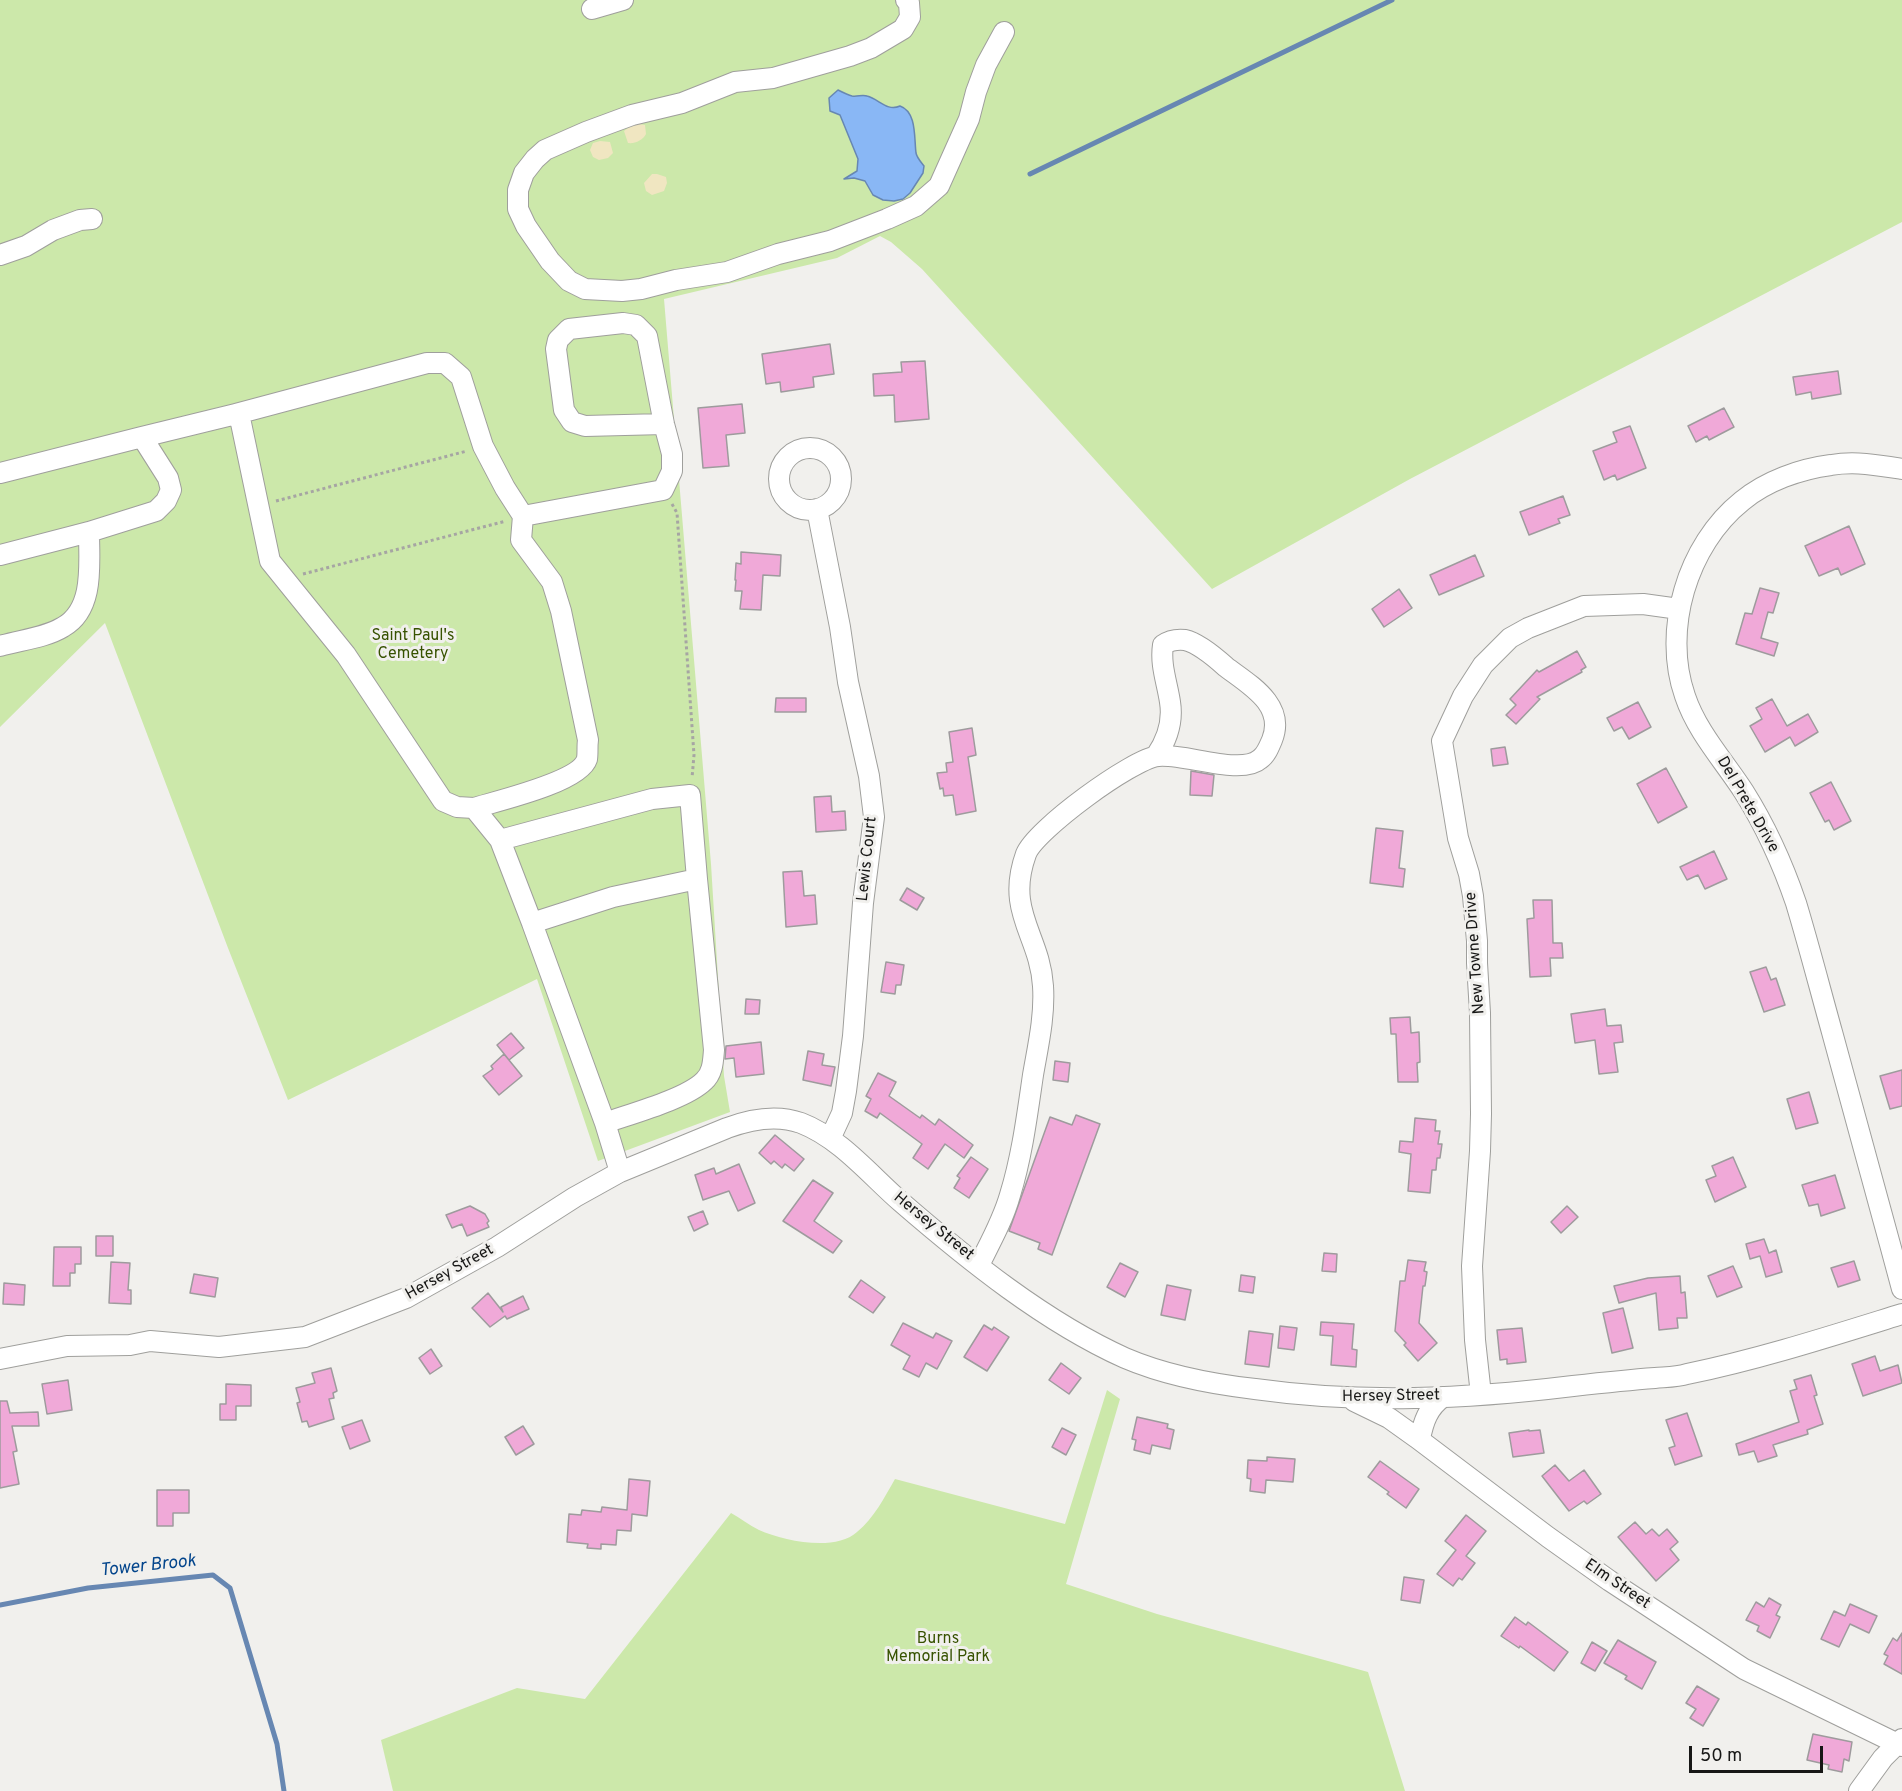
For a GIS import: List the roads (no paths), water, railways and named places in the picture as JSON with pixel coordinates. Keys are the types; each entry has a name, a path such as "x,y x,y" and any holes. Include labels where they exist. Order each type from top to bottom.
{"street":[{"path":"592,9 623,0"},
{"path":"906,0 909,3 910,17 903,29 871,48 772,78 735,82 682,103 632,115 545,150 524,173 518,190 518,209 526,226 555,267 569,281 585,289 622,291 727,272 778,254 830,241 887,219 916,206 939,186 969,119 976,92 987,65 1004,32"},
{"path":"0,255 26,246 52,230 80,220 92,219"},
{"path":"523,516 663,490 672,471 672,454 647,336 636,326 623,323 569,329 558,340 556,349 564,410 572,422 585,426 664,423"},
{"path":"0,473 427,363 445,363 461,377 483,447 523,516 521,540 552,582 561,611 588,740 586,760 580,769 559,782 474,808 457,807 443,801 346,655 270,561 241,423 236,414"},
{"path":"0,555 156,511 166,501 171,490 168,478 142,437"},
{"name":"Del Prete Drive","path":"1902,469 1856,463 1832,464 1788,476 1756,491 1742,501 1728,514 1705,545 1687,580 1679,609 1677,633 1678,658 1685,697 1701,729 1758,816 1789,884 1902,1288"},
{"name":"Lewis Court","path":"817,509 840,627 848,682 869,776 874,818 863,903 849,1069 842,1113 830,1140"},
{"path":"0,646 64,627 77,614 87,596 88,532"},
{"name":"New Towne Drive","path":"1481,1395 1475,1340 1472,1266 1481,1114 1477,941 1473,896 1454,819 1442,741 1463,696 1483,665 1510,638 1528,628 1584,606 1643,604 1679,609"},
{"path":"979,1265 1011,1195 1030,1101 1044,1005 1041,971 1023,918 1019,898 1020,879 1027,850 1046,829 1094,791 1129,769 1156,756 1182,757 1232,765 1252,764 1268,750 1274,735 1275,718 1272,708 1247,682 1209,654 1186,640 1171,640 1163,645 1162,652 1163,670 1170,702 1170,718 1168,733 1156,756"},
{"path":"500,840 652,800 690,795 714,1050 712,1068 705,1081 681,1096 605,1123"},
{"path":"474,808 500,840 605,1123 620,1172"},
{"path":"532,923 613,897 697,879"},
{"name":"Hersey Street","path":"0,1359 67,1346 130,1345 150,1341 219,1347 304,1336 406,1298 497,1247 575,1197 620,1172 743,1122 764,1118 790,1119 815,1129 979,1265 1066,1326 1099,1345 1146,1366 1174,1375 1228,1386 1321,1397 1443,1397 1683,1375 1769,1355 1902,1314"},
{"path":"1420,1439 1431,1407 1443,1397"},
{"name":"Elm Street","path":"1349,1398 1389,1418 1420,1439 1548,1537 1610,1581 1744,1669 1901,1743"},
{"path":"1859,1791 1883,1758 1901,1743"}],"water":[{"path":"838,90 852,96 867,96 887,106 900,106 909,114 914,126 917,155 924,166 923,173 910,193 903,199 883,200 873,195 865,181 854,178 844,179 857,171 858,159 840,115 830,111 829,98"}],"waterway":[{"path":"1030,174 1392,0"},
{"name":"Tower Brook","path":"0,1605 88,1588 213,1575 230,1588 277,1744 284,1791"}],"park label":[{"name":"Saint Paul's Cemetery","path":"413,646"},
{"name":"Burns Memorial Park","path":"938,1649"}]}
